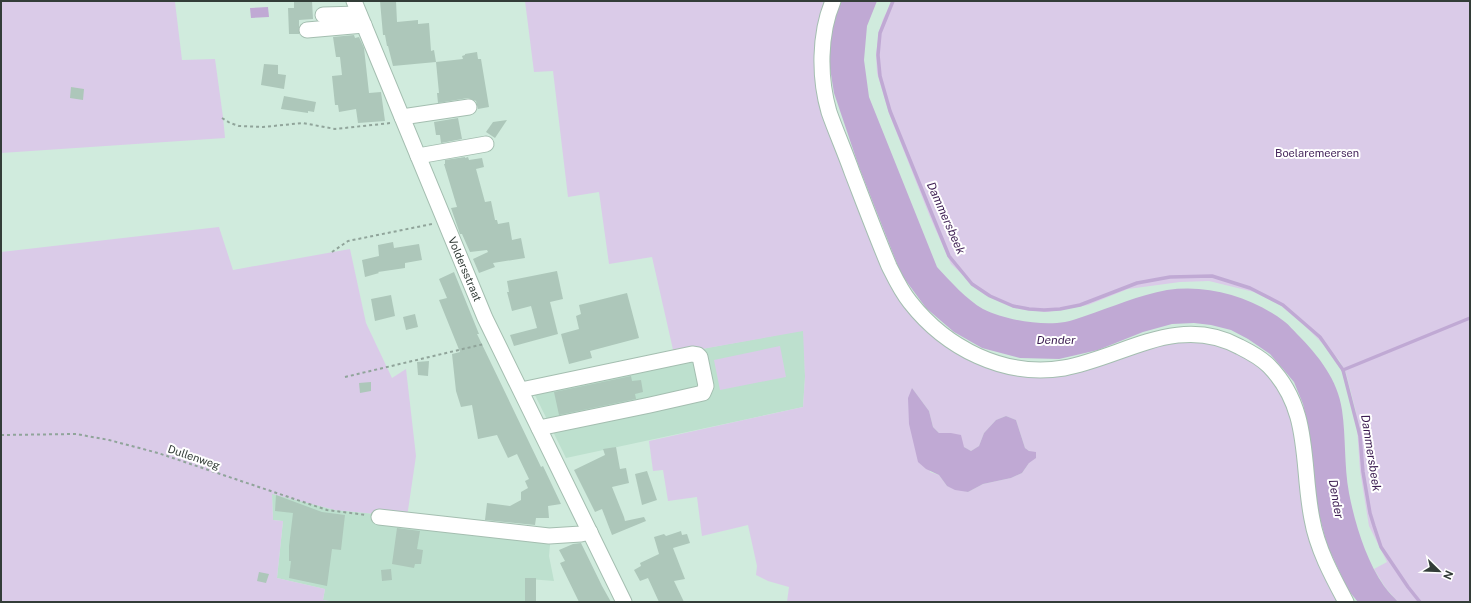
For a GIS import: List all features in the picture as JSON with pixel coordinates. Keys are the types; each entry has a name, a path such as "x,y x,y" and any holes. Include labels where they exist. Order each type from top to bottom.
{"street":[{"path":"833,1 824,34 822,54 822,71 829,112 888,266 901,289 918,312 927,322 946,338 970,353 993,363 1017,368 1040,370 1063,368 1085,363 1139,344 1176,334 1214,336 1226,340 1252,353 1268,366 1281,382 1292,399 1298,413 1304,452 1306,486 1312,521 1321,549 1346,602"},
{"path":"323,15 359,13"},
{"path":"307,30 359,13"},
{"name":"Voldersstraat","path":"359,13 486,318 624,602"},
{"path":"403,120 469,107"},
{"path":"420,160 486,144"},
{"path":"420,160 454,156"},
{"path":"521,390 692,354 700,357 706,386 703,393 539,428"},
{"path":"379,517 549,536 590,532"}],"path":[{"path":"222,118 230,123 240,126 303,123 335,129 403,120"},
{"path":"332,252 348,241 445,221"},
{"path":"345,377 497,340"},
{"name":"Dullenweg","path":"1,435 76,434 109,440 158,453 326,510 379,517"}],"shaded area":[{"path":"804,330 805,377 803,407 566,458 530,385 674,354"},
{"path":"272,493 335,510 551,534 549,556 554,581 529,579 528,602 336,602 323,600 325,589 277,578 283,521 273,520"}],"green space":[{"path":"1,1 175,2 182,60 215,59 225,138 1,153"},
{"path":"525,1 829,1 817,52 883,265 963,355 984,367 1003,373 1026,377 1060,375 1178,339 1218,342 1258,364 1286,399 1340,602 787,602 789,587 768,581 756,575 757,566 748,525 702,536 697,497 668,501 663,470 653,471 649,441 803,407 805,377 803,331 674,354 652,257 609,264 599,192 568,197 553,71 534,72","holes":["912,388 929,411 933,427 939,433 951,433 964,447 971,451 979,446 984,433 996,420 1006,416 1016,420 1025,448 1029,451 1029,463 1022,473 1011,478 983,484 968,492 947,486 939,475 930,472"]},
{"name":"Boelaremeersen","path":"892,1 1470,1 1470,602 1398,602 1385,587 1374,569 1387,562 1369,526 1360,471 1356,412 1346,373 1339,360 1304,325 1280,305 1254,292 1209,281 1180,282 1128,289 1088,305 1047,312 1019,309 985,295 951,264 930,217 890,116 877,73 876,54 879,32 883,19"},
{"path":"219,227 233,270 350,249 366,323 392,378 406,369 416,456 407,517 335,510 272,494 273,520 283,521 277,578 325,589 323,600 336,602 1,602 1,252"},
{"path":"780,346 786,377 720,390 714,360"}],"water":[{"name":"Dender","path":"840,1 877,1 867,26 864,60 869,97 937,267 965,295 983,309 1012,319 1034,323 1067,322 1146,295 1167,290 1183,289 1199,289 1229,294 1259,306 1285,322 1305,342 1332,378 1340,399 1342,410 1346,472 1354,517 1372,565 1386,588 1398,602 1358,602 1348,590 1327,545 1315,499 1308,426 1303,404 1294,382 1283,369 1270,354 1248,339 1231,330 1211,325 1194,323 1172,324 1143,332 1098,350 1059,359 1020,358 982,348 954,332 926,308 901,274 859,167 834,93 829,62 832,27"},
{"path":"268,7 269,17 251,18 250,8"},
{"path":"912,388 929,411 933,427 939,433 961,435 964,447 971,451 979,446 984,433 996,420 1006,416 1016,420 1025,448 1029,451 1036,452 1036,458 1029,463 1022,473 1011,478 983,484 968,492 955,490 947,486 939,475 926,469 918,462 909,424 908,398"}],"building":[{"path":"294,1 312,1 313,19 299,20 299,34 289,34 288,8 294,8"},
{"path":"380,1 396,1 397,22 418,20 418,24 429,23 431,51 434,50 436,62 393,66 385,35 383,35"},
{"path":"354,35 355,38 359,37 364,48 369,93 381,92 385,121 358,123 356,109 339,112 338,105 335,105 332,76 342,75 340,57 336,57 333,37"},
{"path":"477,52 478,59 481,59 489,107 478,109 476,101 468,98 438,103 437,93 439,93 436,62 463,59 462,56 465,54"},
{"path":"264,64 278,65 278,74 286,75 284,89 261,85"},
{"path":"71,87 84,89 83,100 70,98"},
{"path":"284,96 316,102 314,112 308,111 308,113 281,109"},
{"path":"458,118 462,139 441,143 440,135 436,135 434,122"},
{"path":"507,120 495,138 486,132 493,122"},
{"path":"468,157 469,160 482,158 484,167 476,169 485,202 491,201 495,220 497,220 498,224 509,222 512,240 521,238 525,258 493,263 495,267 479,273 473,259 488,252 487,250 470,252 462,234 460,234 451,208 457,207 444,164 445,160"},
{"path":"393,242 394,248 419,244 422,260 405,263 405,268 378,272 379,273 365,277 362,260 379,256 378,245"},
{"path":"557,271 563,299 550,302 558,334 514,346 510,335 537,328 531,306 512,311 507,292 509,292 507,281"},
{"path":"454,272 479,334 477,334 541,467 543,466 561,504 548,506 549,518 536,518 535,525 485,520 487,503 510,506 521,500 521,492 528,488 525,481 529,479 517,454 508,458 497,435 478,439 472,405 461,407 456,391 452,354 460,352 439,300 447,298 439,279"},
{"path":"627,293 639,338 590,351 592,358 569,364 561,334 579,329 576,316 581,314 579,305"},
{"path":"391,295 395,316 375,321 371,299"},
{"path":"415,314 418,327 406,330 403,317"},
{"path":"429,361 428,376 418,375 417,362"},
{"path":"631,376 632,381 641,380 643,392 635,394 636,399 559,415 554,392"},
{"path":"371,382 371,391 360,393 359,383"},
{"path":"616,447 620,469 626,468 629,483 612,487 625,521 644,517 646,521 612,535 602,509 595,512 574,470 605,455 603,449"},
{"path":"647,471 657,500 642,505 635,474"},
{"path":"276,495 322,512 345,515 341,550 332,549 327,586 289,578 291,561 289,561 289,546 293,513 275,511"},
{"path":"397,528 420,531 417,549 423,550 421,564 415,564 414,568 392,564"},
{"path":"681,531 682,535 687,534 690,543 673,548 685,579 674,581 684,602 659,602 648,578 640,581 634,570 641,566 640,563 659,554 654,537 664,534 666,536"},
{"path":"581,543 611,602 579,602 560,563 565,561 559,550 573,544"},
{"path":"391,569 392,580 382,581 381,570"},
{"path":"259,572 269,574 266,583 257,581"},
{"path":"525,578 536,578 536,602 525,602"}],"waterway":[{"name":"Dammersbeek","path":"893,1 880,33 878,55 880,76 890,111 949,256 972,284 990,296 1013,306 1044,310 1060,309 1080,305 1137,283 1170,277 1212,276 1250,288 1283,305 1320,337 1343,370 1360,436 1363,472 1370,513 1374,526 1381,547 1420,602"},
{"path":"1343,370 1470,318"}]}
